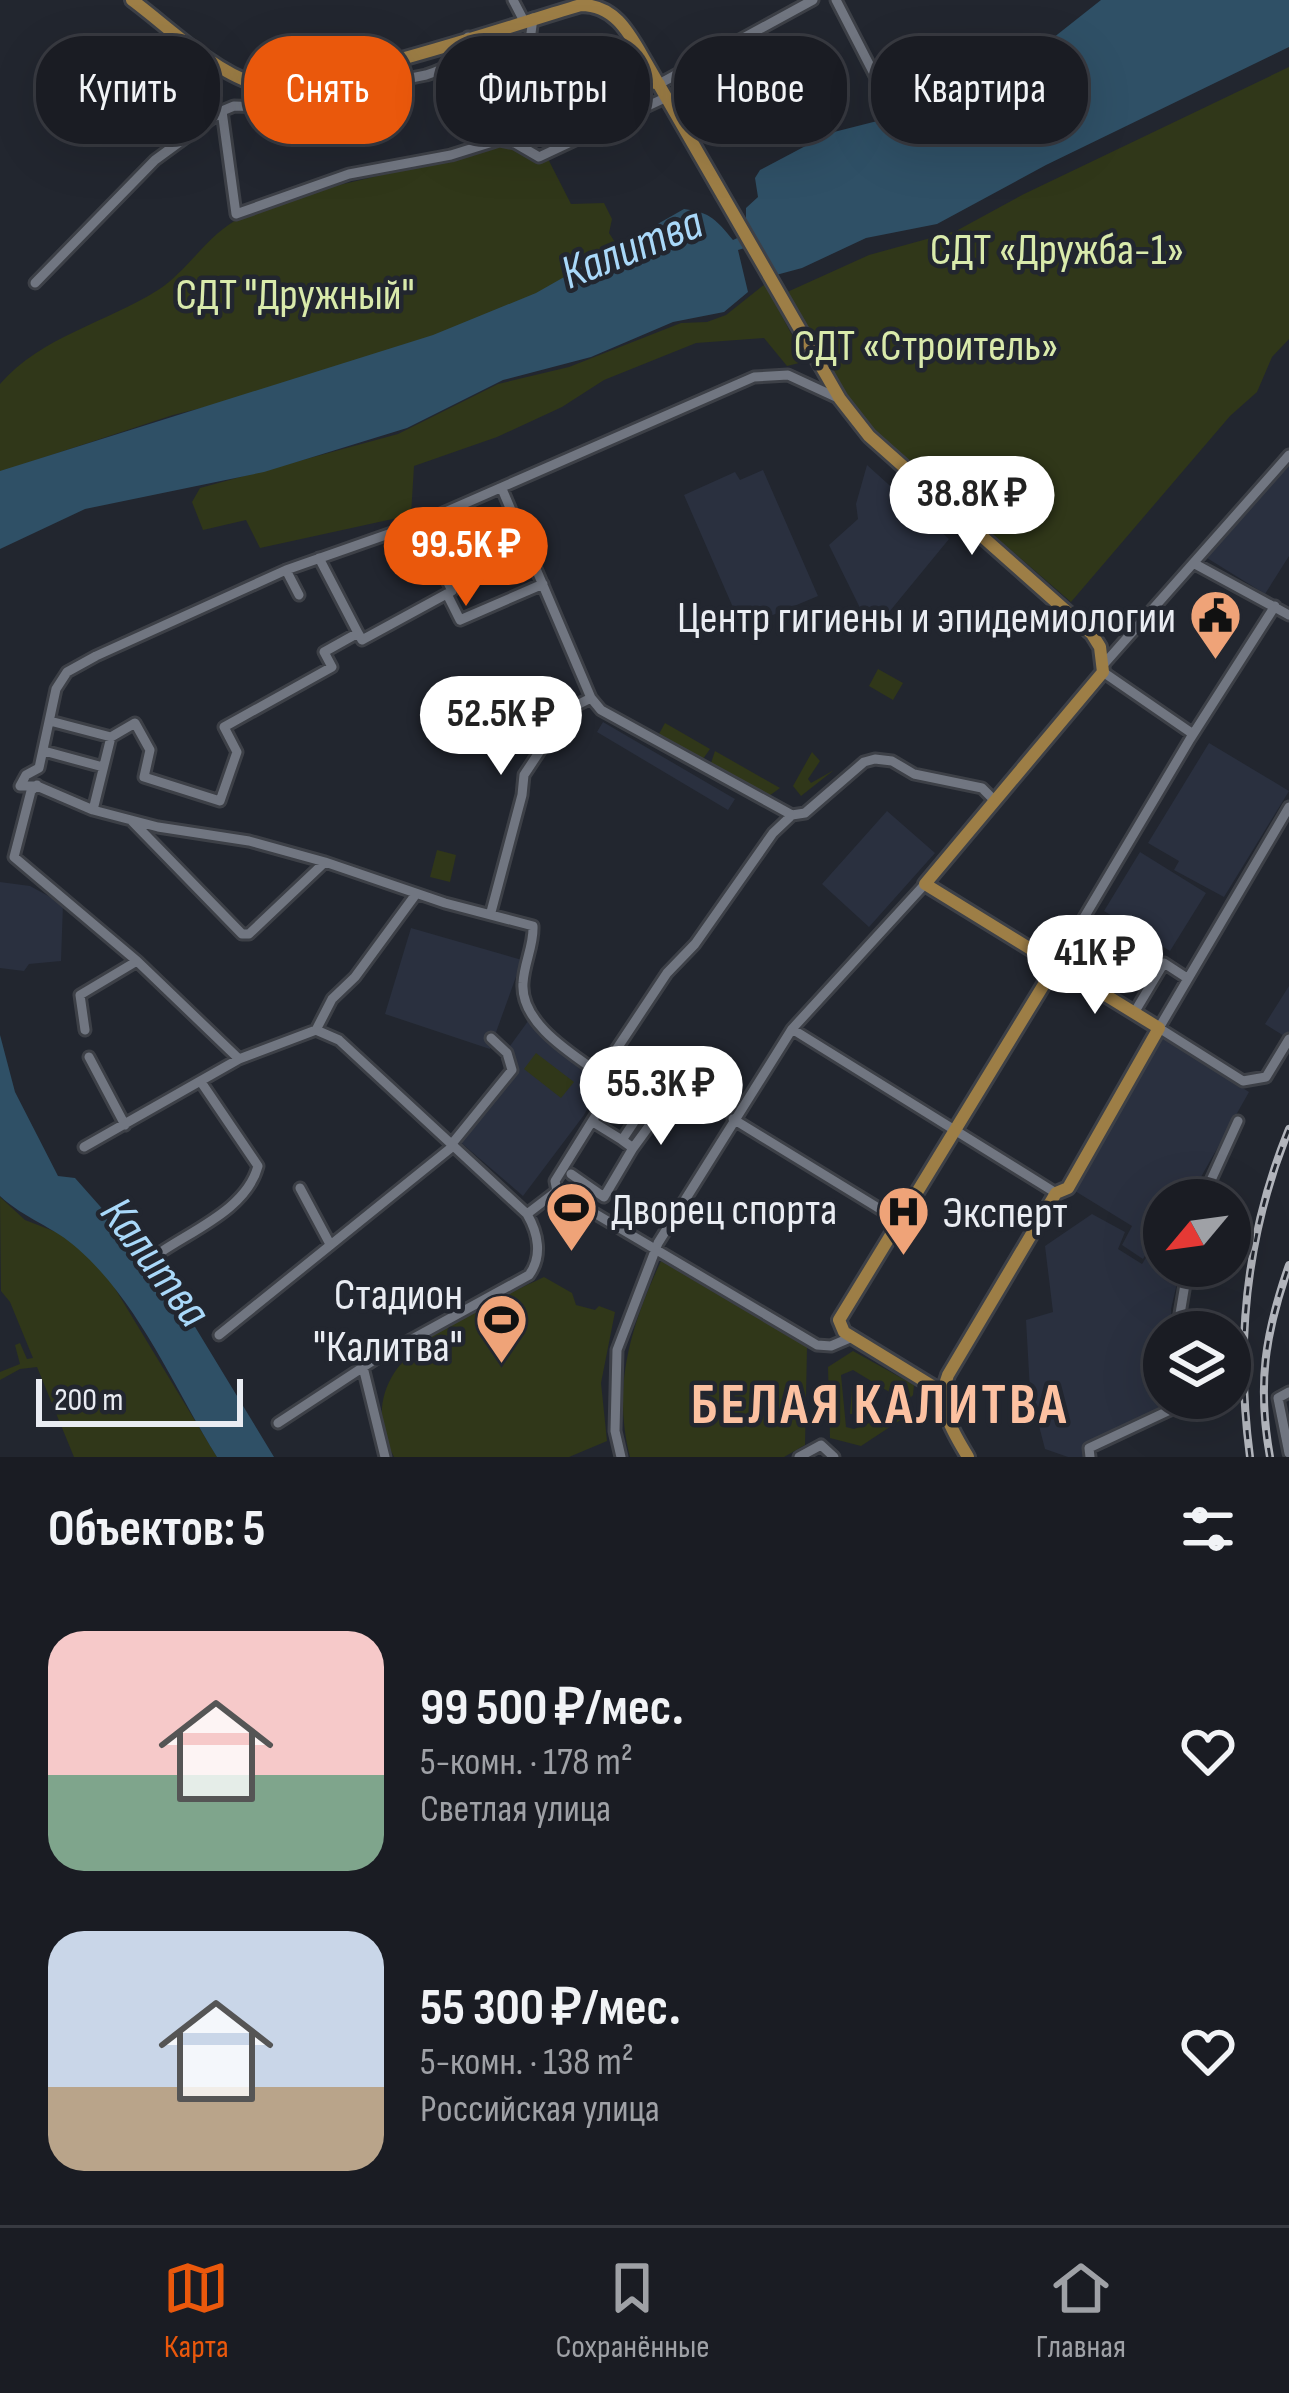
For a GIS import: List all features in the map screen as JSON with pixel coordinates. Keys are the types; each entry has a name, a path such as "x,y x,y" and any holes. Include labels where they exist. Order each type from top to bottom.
{"main road":[{"path":"132,0 234,76 273,86 436,47"},
{"path":"471,36 581,5 604,3 627,36"},
{"path":"650,77 667,97 840,399 869,436 1092,634 1104,668 925,884 1159,1028 1068,1188 1056,1192 948,1375 942,1399"},
{"path":"968,1457 934,1387 844,1332 839,1320 1057,963"}],"street":[{"path":"513,0 529,19 529,36"},
{"path":"659,84 813,0"},
{"path":"836,0 871,68"},
{"path":"35,283 155,160 223,111 234,106 267,107 436,72"},
{"path":"223,111 236,214 349,174 452,155 499,140 515,142 539,158 667,97"},
{"path":"239,1059 137,962 14,857 31,791 37,786 56,689 67,672 286,570 420,523 754,377 788,375 840,399"},
{"path":"1193,734 1104,668 1289,454"},
{"path":"502,488 591,698 619,720 792,815"},
{"path":"50,722 111,737 135,723 150,750 144,777 220,801 237,752 224,727 332,667 324,652 452,591 420,523"},
{"path":"319,558 360,636"},
{"path":"1195,564 1289,615"},
{"path":"286,570 299,596"},
{"path":"447,594 460,620 543,584"},
{"path":"1057,963 1275,605"},
{"path":"491,912 523,795 524,775 567,710 591,698"},
{"path":"93,810 111,737"},
{"path":"44,751 104,767"},
{"path":"853,1337 823,1346 557,1191 555,1181 607,1092 604,1068 773,832 792,815 805,813 875,759 892,761 933,779 982,788 995,801"},
{"path":"39,768 26,775 20,786 37,786 131,820 325,862 416,894 533,926 523,995 554,1039 603,1076"},
{"path":"1289,807 1159,1028 1243,1081 1266,1077 1289,1039"},
{"path":"131,820 242,934 249,934 325,862"},
{"path":"621,1457 615,1431 617,1350 655,1250 792,1029 925,884"},
{"path":"83,1147 239,1059 316,1030 332,999 355,977 416,894"},
{"path":"85,1030 80,995 137,962"},
{"path":"1134,1013 1164,963 1187,978"},
{"path":"1155,979 1179,993"},
{"path":"792,1029 1056,1192"},
{"path":"278,1423 363,1367 529,1275 536,1265 538,1235 526,1214 339,1040 316,1030"},
{"path":"219,1335 452,1146 512,1070 507,1053 491,1038"},
{"path":"89,1057 125,1125"},
{"path":"161,1252 242,1198 254,1183 258,1166 201,1082"},
{"path":"571,1174 604,1197 652,1122 640,1113 622,1140"},
{"path":"733,1119 898,1220"},
{"path":"1212,1179 1238,1121"},
{"path":"593,1123 633,1148"},
{"path":"300,1188 330,1244"},
{"path":"526,1214 557,1191"},
{"path":"363,1367 386,1457"},
{"path":"1289,1392 1278,1398 1289,1453"},
{"path":"1090,1457 1089,1448 1151,1419"},
{"path":"799,1457 820,1445 834,1457"}],"shaded area":[{"path":"1289,462 1289,556 1265,594 1207,558"},
{"path":"867,465 949,539 876,628 863,614 829,545 858,519 856,504"},
{"path":"763,470 818,596 742,628 684,495 735,472 740,480"},
{"path":"603,722 735,799 728,810 597,732"},
{"path":"1209,743 1289,791 1224,897 1174,870 1179,861 1148,843"},
{"path":"887,811 935,853 869,927 822,884"},
{"path":"1140,852 1206,893 1170,951 1104,911"},
{"path":"0,882 30,886 63,904 61,961 29,964 24,971 0,968"},
{"path":"411,928 522,960 490,1049 385,1014"},
{"path":"1289,986 1289,1039 1265,1024"},
{"path":"531,1017 599,1087 584,1115 523,1196 458,1140 516,1070 515,1059 507,1050"},
{"path":"1162,1036 1249,1092 1200,1179 1143,1179 1143,1259 1122,1245 1132,1226 1075,1191"},
{"path":"1092,1214 1125,1232 1118,1249 1143,1262 1143,1287 1176,1287 1171,1311 1143,1311 1143,1417 1087,1445 1085,1457 1045,1449 1030,1391 1026,1320 1053,1312 1045,1246"}],"green space":[{"path":"1289,67 1289,339 1272,357 1257,392 1230,416 1071,602 869,428 846,398 785,293 869,255 956,231"},
{"name":"СДТ \"Дружный\"","path":"516,144 546,155 571,204 604,203 612,219 609,233 622,253 454,332 402,345 326,377 173,415 0,472 0,384 35,354 158,290 242,217 307,193"},
{"path":"765,284 803,356 799,363 787,366 764,338 696,343 604,380 562,407 497,437 414,466 411,515 260,548 246,520 203,530 192,502 200,488 398,434 498,384 569,367 681,323 726,315"},
{"path":"878,669 903,683 893,700 869,686"},
{"path":"665,723 710,749 703,759 659,734"},
{"path":"715,751 780,788 769,796 711,763"},
{"path":"812,752 820,761 808,779 811,783 834,770 801,796 793,786"},
{"path":"437,850 456,855 450,882 430,877"},
{"path":"536,1053 574,1082 561,1098 524,1069"},
{"path":"0,1197 25,1220 69,1237 108,1277 217,1457 74,1457 37,1367 20,1369 0,1380 0,1372 20,1364 15,1345 20,1343 27,1359 33,1358 1,1291"},
{"path":"661,1261 807,1347 805,1445 784,1457 630,1457 624,1381 633,1332"},
{"name":"Стадион \"Калитва\"","path":"544,1277 572,1293 576,1305 615,1312 601,1383 607,1441 569,1457 394,1457 382,1422 386,1391 401,1364 453,1322"},
{"path":"853,1351 914,1385 906,1402 853,1370 841,1375 846,1427 854,1429 892,1414 896,1407 907,1408 908,1415 861,1446 830,1438 828,1367"},
{"path":"852,1390 875,1391 875,1415 850,1414"}],"water":[{"name":"Калитва","path":"1101,0 1289,0 1289,47 1046,165 937,224 866,238 776,275 748,247 738,250 748,292 724,312 673,322 591,357 503,380 407,428 264,472 85,509 0,549 0,471 433,335 536,293 684,209 713,219 733,240 746,234 746,208 758,197 755,178 760,170 809,144 847,144 847,129 871,123 871,144 1088,144 1088,36 1055,36"},
{"name":"Калитва","path":"0,1035 15,1092 58,1176 75,1178 169,1284 274,1457 217,1457 119,1294 68,1241 0,1196"}],"railway":[{"path":"1250,1457 1244,1373 1248,1290 1263,1209 1289,1129"},
{"path":"1270,1457 1264,1406 1266,1360 1289,1265"}],"place":[{"name":"Центр гигиены и эпидемиологии","path":"1215,662"},
{"name":"Дворец спорта","path":"572,1254"},
{"name":"Эксперт","path":"903,1257"},
{"name":"Стадион \"Калитва\"","path":"502,1365"}],"district":[{"name":"БЕЛАЯ КАЛИТВА","path":"880,1403"}],"park label":[{"name":"СДТ «Дружба-1»","path":"1057,248"},
{"name":"СДТ «Строитель»","path":"926,344"}]}
